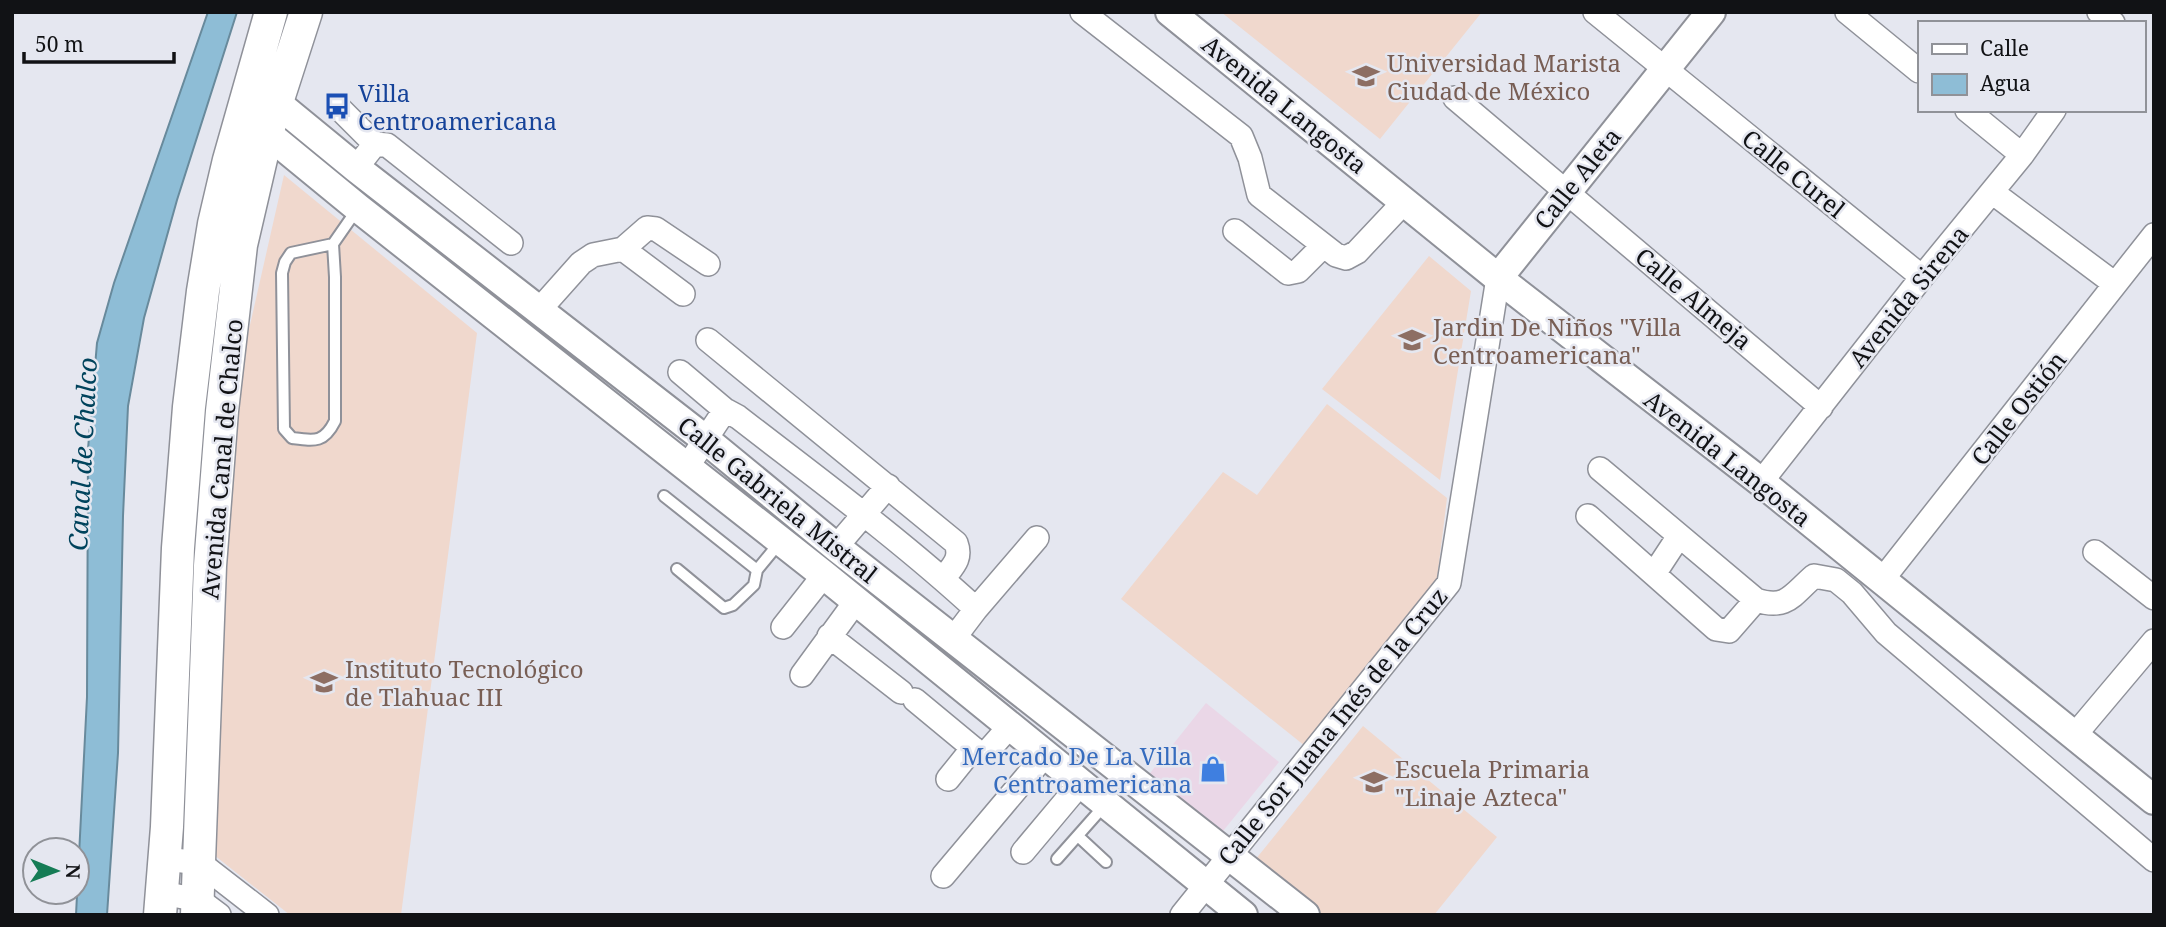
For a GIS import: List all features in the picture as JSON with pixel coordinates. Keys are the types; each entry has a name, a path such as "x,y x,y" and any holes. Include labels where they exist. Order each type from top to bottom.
{"main road":[{"name":"Avenida Canal de Chalco","path":"161,904 178,548 189,407 203,291 214,224 271,12"},
{"name":"Avenida Canal de Chalco","path":"205,910 200,863 210,566 222,411 241,245 267,133 306,12"}],"street":[{"path":"1082,12 1241,136 1250,158 1259,195 1336,255 1346,258 1357,252 1405,201"},
{"name":"Avenida Langosta","path":"1170,12 1497,278 1761,482 2154,800"},
{"name":"Calle Curel","path":"1595,12 1922,277"},
{"name":"Calle Aleta","path":"1497,278 1711,12"},
{"path":"1847,12 1918,70"},
{"name":"Calle Gabriela Mistral","path":"246,98 276,102 356,168 706,440 836,547 1305,915"},
{"name":"Calle Gabriela Mistral","path":"246,98 267,133 358,208 824,575 1243,915"},
{"name":"Calle Almeja","path":"1455,98 1821,407"},
{"path":"337,106 375,144 387,145 511,243"},
{"path":"1969,112 2022,155"},
{"name":"Avenida Sirena","path":"1761,482 2022,155 2053,112"},
{"path":"356,168 375,144"},
{"path":"1992,192 2115,284"},
{"path":"540,310 581,263 593,255 623,249 647,228 656,229 708,264"},
{"path":"1235,230 1288,273 1298,271 1323,246"},
{"name":"Calle Ostión","path":"1882,580 2154,234"},
{"path":"623,249 683,294"},
{"name":"Calle Sor Juana Inés de la Cruz","path":"1182,915 1229,853 1449,583 1497,278"},
{"path":"708,340 956,543 960,552 958,560 943,579"},
{"path":"680,372 863,514 976,609"},
{"path":"687,467 706,440 761,385"},
{"path":"1600,469 1756,600 1772,605 1784,602 1814,576 1836,580 1852,593 1886,633 2154,860"},
{"path":"836,547 888,486"},
{"path":"1588,516 1716,629 1729,631 1756,600"},
{"path":"1654,574 1679,536"},
{"path":"954,638 1037,538"},
{"path":"2095,552 2154,598"},
{"path":"783,626 824,575"},
{"path":"802,675 856,601"},
{"path":"829,636 979,753 987,752 1010,726"},
{"path":"2074,736 2154,641"},
{"path":"948,779 973,748"},
{"path":"943,876 1045,755"},
{"path":"1023,852 1080,784"},
{"path":"165,859 200,863 267,915"},
{"path":"161,904 205,910"}],"lane":[{"path":"333,244 291,253 282,272 284,429 292,438 313,441 328,435 335,421 333,244 358,208"},
{"path":"664,496 757,570"},
{"path":"677,569 724,608 733,606 754,585 757,570 780,542"},
{"path":"1057,859 1106,804"},
{"path":"1079,837 1106,862"}],"shaded area":[{"name":"Universidad Marista Ciudad de México","path":"1221,12 1482,12 1380,139"},
{"name":"Instituto Tecnológico de Tlahuac III","path":"284,175 477,333 401,915 290,915 209,851 231,409"},
{"name":"Jardin De Niños \"Villa Centroamericana\"","path":"1429,256 1471,291 1440,480 1322,389"},
{"path":"1327,404 1447,498 1437,579 1305,746 1121,599 1223,472 1257,495"},
{"name":"Mercado De La Villa Centroamericana","path":"1206,703 1279,762 1219,836 1147,777"},
{"name":"Escuela Primaria \"Linaje Azteca\"","path":"1363,726 1497,837 1434,915 1320,915 1255,860"}],"water":[{"path":"208,12 237,12 177,200 144,318 128,406 118,753 107,915 76,915 76,906 91,906 91,836 80,836 87,697 88,449 97,343 114,283"}],"place":[{"name":"Universidad Marista Ciudad de México","path":"1366,76"},
{"name":"Villa Centroamericana","path":"337,106"},
{"name":"Jardin De Niños \"Villa Centroamericana\"","path":"1412,340"},
{"name":"Instituto Tecnológico de Tlahuac III","path":"324,682"},
{"name":"Mercado De La Villa Centroamericana","path":"1213,769"},
{"name":"Escuela Primaria \"Linaje Azteca\"","path":"1374,782"}],"water label":[{"name":"Canal de Chalco","path":"82,454"}]}
